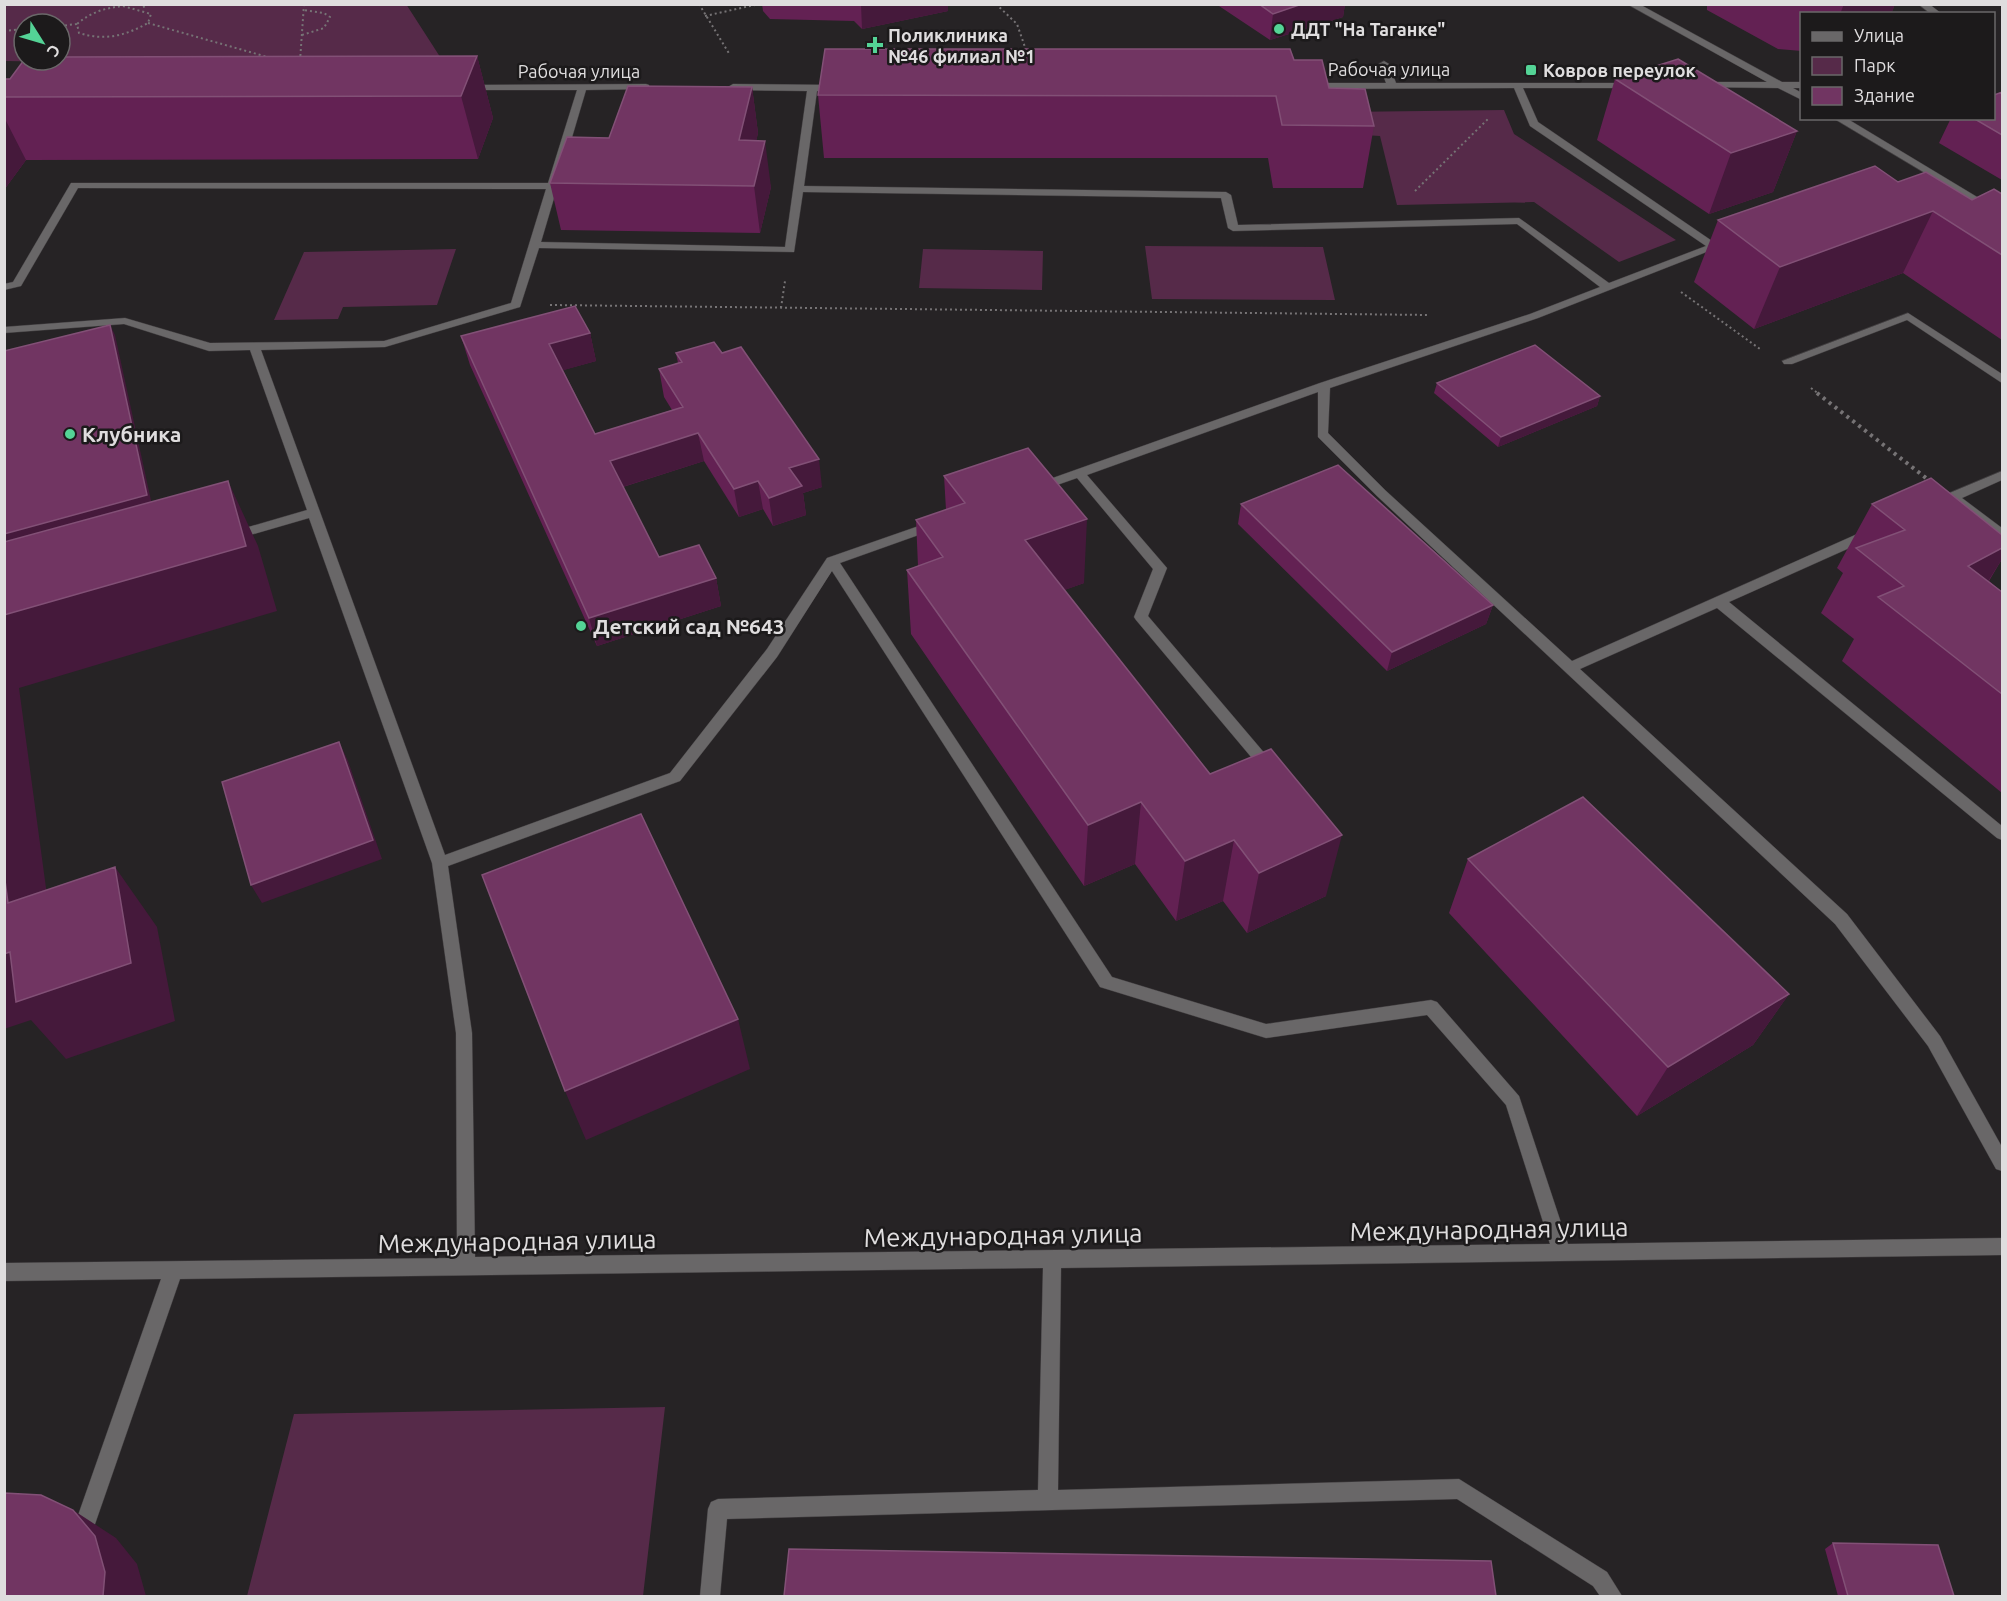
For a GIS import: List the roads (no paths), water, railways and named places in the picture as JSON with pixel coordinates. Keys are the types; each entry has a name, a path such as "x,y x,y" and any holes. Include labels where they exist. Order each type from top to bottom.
{"street":[{"path":"1631,4 1755,74 1800,96"},
{"path":"1922,4 1935,12"},
{"path":"1384,64 1392,86"},
{"path":"1516,85 1534,124 1713,246"},
{"name":"Рабочая улица","path":"1298,86 1641,85"},
{"path":"1695,85 1800,85"},
{"name":"Рабочая улица","path":"453,87 652,87"},
{"path":"721,87 847,88"},
{"path":"4,330 125,321 209,347 385,344 516,305 582,88"},
{"path":"534,245 790,250 812,88"},
{"path":"1841,120 1930,178 2002,216"},
{"path":"4,287 17,284 75,185 551,186"},
{"path":"798,189 1226,195 1233,228 1519,221 1608,288"},
{"path":"1023,493 1324,386 1534,316 1735,239"},
{"path":"1788,361 1908,316 2002,379"},
{"path":"254,346 440,863 464,1033 466,1268"},
{"path":"1324,386 1322,434 1381,493 1841,919 1934,1041 2002,1163"},
{"path":"1078,473 1160,568 1141,617 1267,766"},
{"path":"2002,475 1946,500 2002,534"},
{"path":"222,539 314,512"},
{"path":"440,863 675,777 772,653 832,561 944,521"},
{"path":"1570,668 1877,530"},
{"path":"832,561 1106,982 1266,1031 1431,1007 1513,1101 1562,1253"},
{"path":"1718,601 2002,834"},
{"name":"Международная улица","path":"4,1272 2002,1247"},
{"path":"1048,1498 1052,1260"},
{"path":"85,1524 173,1271"},
{"path":"710,1596 718,1509 1048,1498 1459,1489 1600,1579 1612,1596"}],"place":[{"name":"ДДТ \"На Таганке\"","path":"1279,29"},
{"name":"Поликлиника №46 филиал №1","path":"875,45"},
{"name":"Ковров переулок","path":"1531,70"},
{"name":"Клубника","path":"70,434"},
{"name":"Детский сад №643","path":"581,626"}]}
